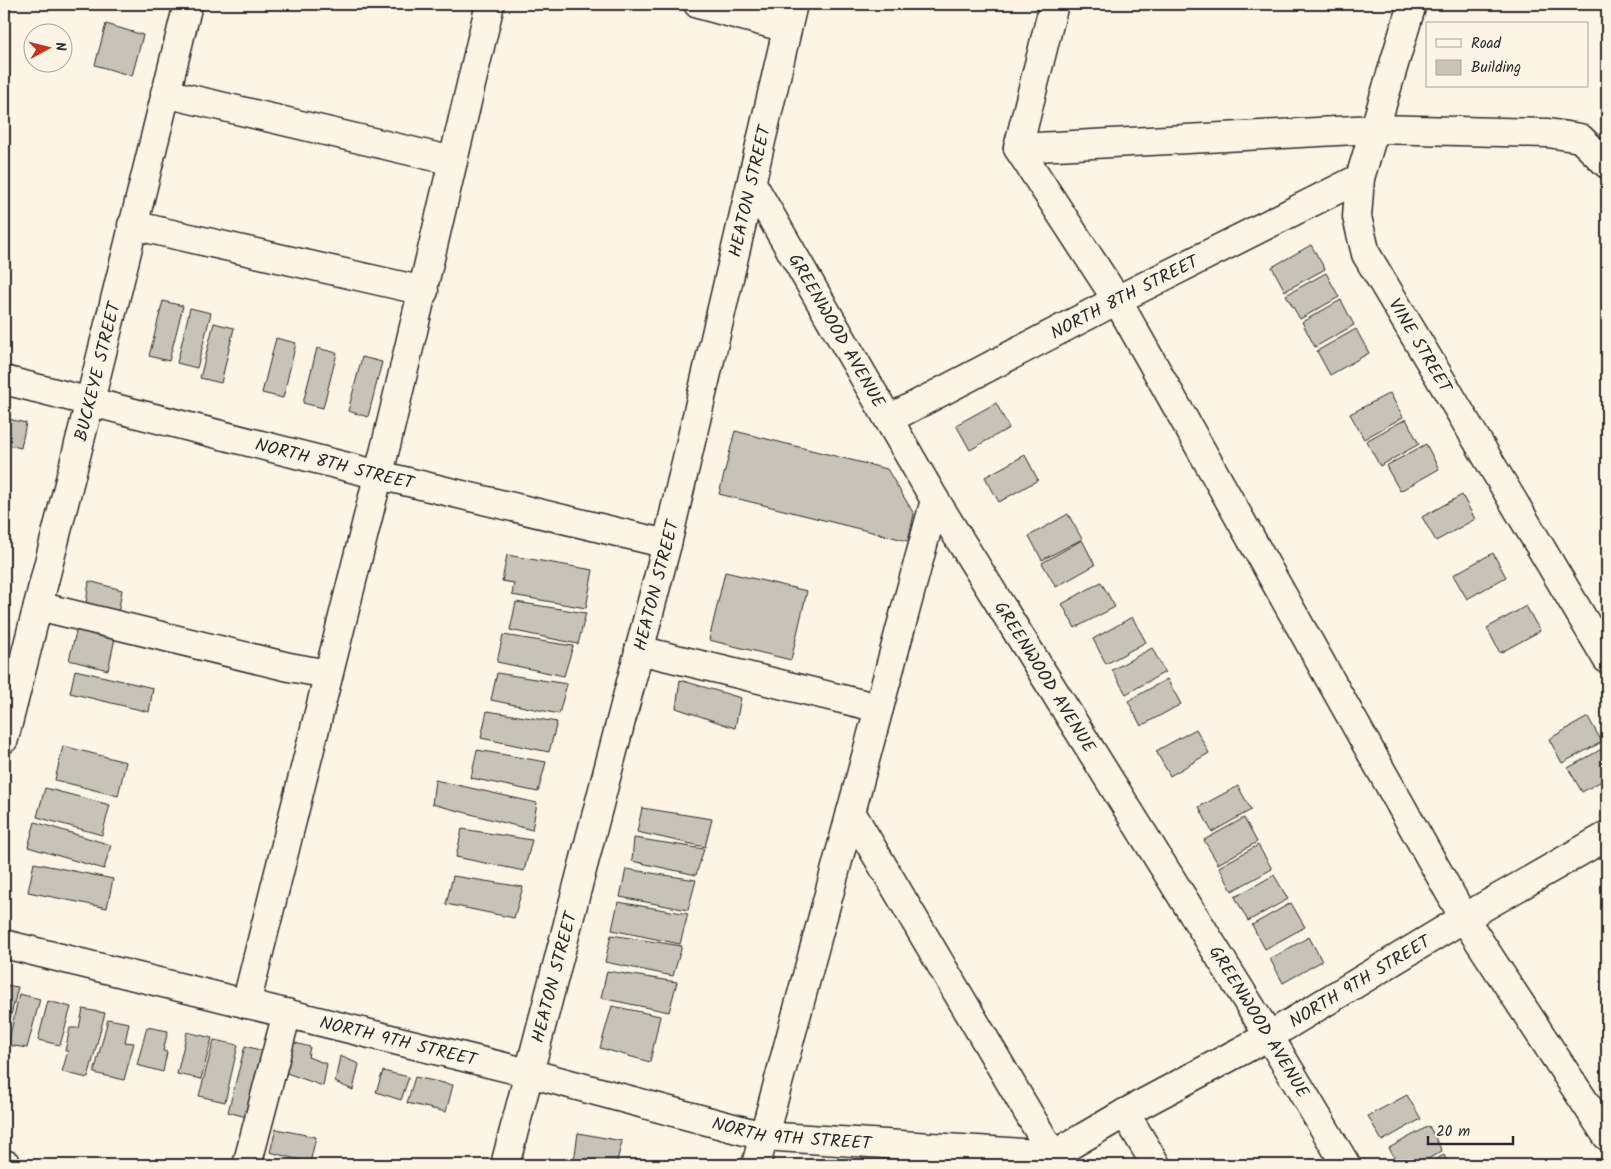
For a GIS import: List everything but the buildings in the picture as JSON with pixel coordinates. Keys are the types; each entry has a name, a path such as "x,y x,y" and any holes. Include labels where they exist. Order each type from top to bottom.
{"street":[{"name":"BUCKEYE STREET","path":"4,739 188,4"},
{"path":"246,1004 424,291 490,4"},
{"path":"698,4 790,16"},
{"path":"1054,4 1018,148 1117,300 1464,918 1607,1136"},
{"name":"VINE STREET","path":"1412,4 1360,178 1357,217 1366,254 1607,659"},
{"name":"HEATON STREET","path":"505,1165 667,544 753,185 790,16"},
{"path":"166,93 454,161"},
{"path":"1018,148 1374,129 1548,132 1580,138 1607,163"},
{"name":"NORTH 8TH STREET","path":"889,419 1117,300 1360,178"},
{"name":"GREENWOOD AVENUE","path":"753,185 935,500 1269,1036 1346,1165"},
{"path":"132,224 424,291"},
{"name":"NORTH 8TH STREET","path":"4,380 379,475 667,544"},
{"path":"756,1165 935,500"},
{"path":"38,606 289,667 328,674"},
{"path":"639,650 879,708"},
{"path":"851,812 1053,1155"},
{"name":"NORTH 9TH STREET","path":"4,944 529,1072 763,1136 1053,1155 1125,1113 1269,1036 1464,918 1607,836"},
{"path":"247,1165 288,1013"},
{"path":"1125,1113 1156,1165"}]}
